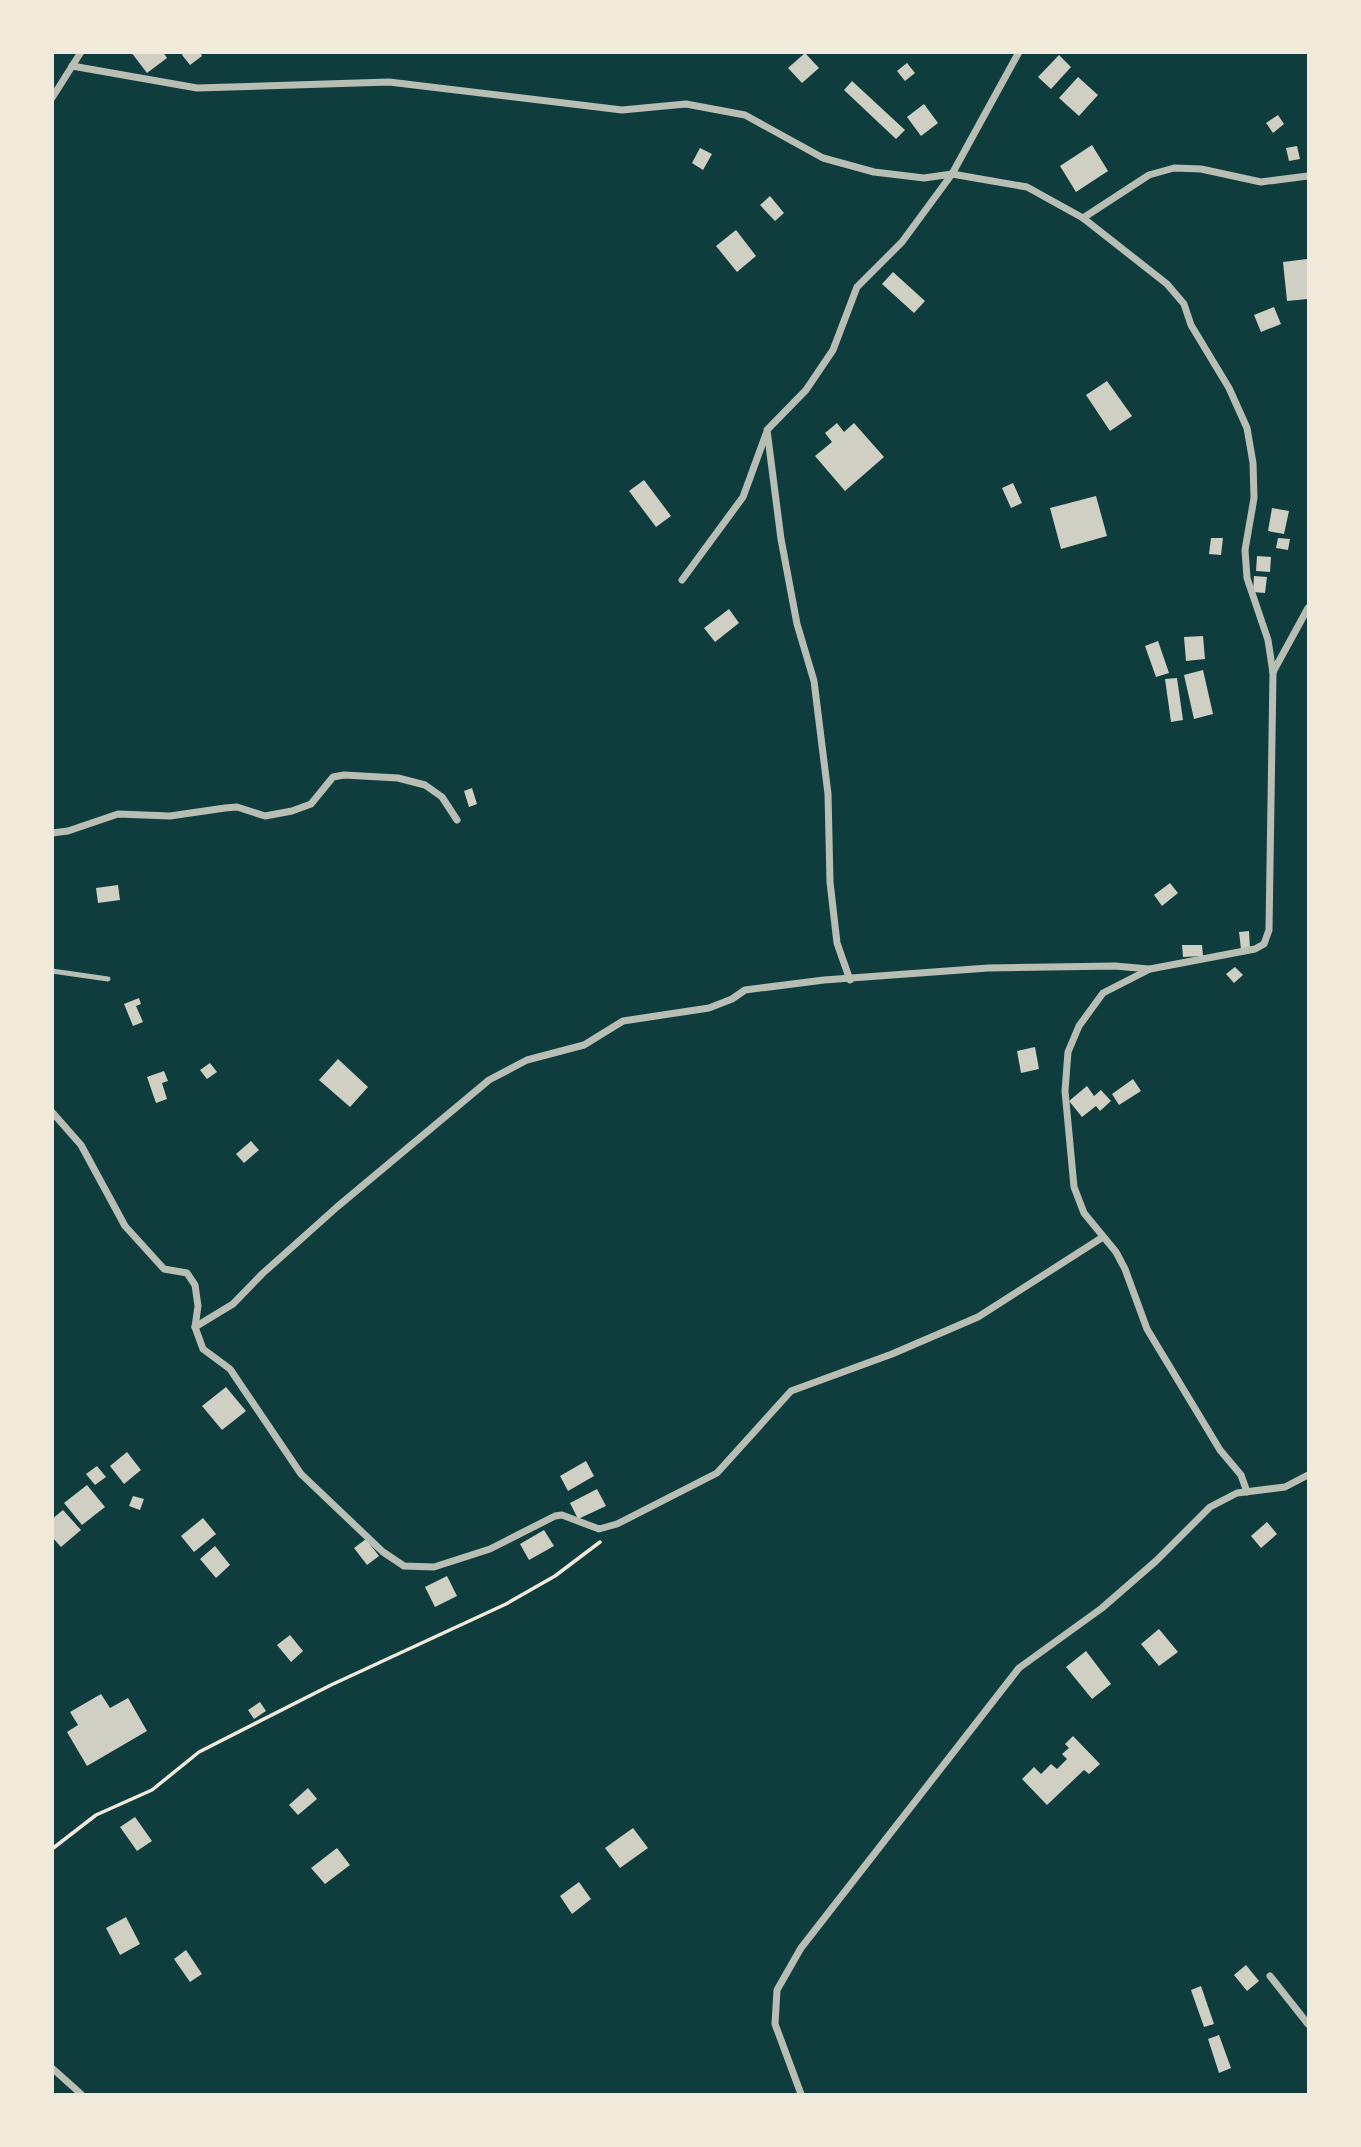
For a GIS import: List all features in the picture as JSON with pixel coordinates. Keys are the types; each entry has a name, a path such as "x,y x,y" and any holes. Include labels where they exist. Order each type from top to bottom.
{"street":[{"path":"52,98 81,52"},
{"path":"682,580 743,497 767,430 806,390 833,350 857,286 902,242 952,174 1019,52"},
{"path":"72,66 197,88 389,82 622,110 686,104 745,115 823,158 874,172 924,178 952,174 1027,187 1083,218 1167,284 1184,304 1191,325 1229,388 1247,428 1253,463 1254,498 1245,550 1247,578 1268,640 1273,673 1267,939 1255,949 1150,969 1115,966 988,968 745,990 732,999 709,1008 623,1021 584,1045 527,1060 489,1080 337,1208 262,1274 233,1304 195,1327"},
{"path":"1083,218 1149,175 1174,168 1201,169 1261,182 1308,176"},
{"path":"767,430 783,551 797,624 814,681 828,794 830,882 836,930 850,980"},
{"path":"1273,673 1308,608"},
{"path":"52,833 68,831 118,814 170,816 225,807 237,807 265,816 292,811 311,804 333,777 344,775 398,778 425,785 442,797 457,820"},
{"path":"1150,969 1103,993 1079,1026 1068,1052 1065,1091 1074,1187 1084,1213 1125,1269 1147,1329 1220,1450 1241,1475 1247,1492"},
{"path":"52,1112 81,1145 125,1226 164,1269 187,1273 191,1279 198,1306 195,1327 203,1349 230,1369 301,1474 383,1552 404,1566 434,1567 490,1549 555,1516 571,1518 598,1529 617,1524 717,1473 791,1391 892,1354 978,1317 1103,1237"},
{"path":"801,2095 775,2024 776,1990 801,1948 1018,1668 1102,1608 1156,1561 1210,1507 1237,1493 1285,1487 1308,1475"},
{"path":"1270,1976 1308,2025"},
{"path":"52,2068 81,2095"}],"lane":[{"path":"52,971 108,979"}],"path":[{"path":"52,1849 96,1815 152,1790 199,1752 531,1590 569,1566 607,1536 617,1524"}],"building":[{"path":"131,52 163,52 167,58 147,73"},
{"path":"184,52 200,52 202,56 190,65 182,55"},
{"path":"805,53 819,68 802,83 788,68"},
{"path":"1059,55 1071,67 1051,89 1038,77"},
{"path":"907,63 915,73 905,81 897,71"},
{"path":"1078,77 1098,95 1079,116 1059,98"},
{"path":"852,81 905,130 896,139 844,90"},
{"path":"924,104 938,123 921,136 907,117"},
{"path":"1278,115 1284,124 1273,133 1266,123"},
{"path":"1092,145 1108,171 1076,192 1060,166"},
{"path":"1297,146 1300,159 1289,161 1286,148"},
{"path":"700,148 712,154 703,170 692,163"},
{"path":"770,196 784,213 775,221 760,205"},
{"path":"736,230 756,256 737,272 716,246"},
{"path":"1307,259 1308,299 1287,301 1283,262"},
{"path":"893,272 925,301 914,313 882,284"},
{"path":"1274,307 1281,324 1261,332 1254,315"},
{"path":"1107,381 1132,416 1110,431 1086,395"},
{"path":"837,423 844,432 854,423 884,457 845,491 815,456 832,442 825,433"},
{"path":"644,480 671,516 656,527 629,491"},
{"path":"1013,483 1022,503 1011,508 1002,488"},
{"path":"1096,496 1107,536 1061,549 1050,508"},
{"path":"1272,508 1289,511 1284,534 1268,531"},
{"path":"1211,538 1223,538 1221,555 1209,554"},
{"path":"1278,538 1290,539 1288,550 1276,548"},
{"path":"1257,556 1271,557 1270,572 1256,571"},
{"path":"1254,576 1267,577 1265,593 1253,592"},
{"path":"729,609 739,623 715,642 704,628"},
{"path":"1203,636 1205,659 1186,661 1184,637"},
{"path":"1158,641 1169,673 1156,677 1145,646"},
{"path":"1203,670 1213,714 1194,719 1184,675"},
{"path":"1177,678 1183,720 1171,722 1165,679"},
{"path":"472,788 477,804 469,807 464,791"},
{"path":"1170,883 1178,893 1162,906 1154,895"},
{"path":"118,885 120,900 98,903 96,888"},
{"path":"1249,931 1250,949 1241,949 1239,932"},
{"path":"1182,945 1202,945 1203,956 1183,957"},
{"path":"1235,967 1243,975 1234,983 1226,974"},
{"path":"139,998 141,1004 136,1006 143,1022 133,1026 124,1004"},
{"path":"1035,1047 1039,1069 1021,1073 1017,1051"},
{"path":"338,1059 368,1087 350,1107 319,1080"},
{"path":"210,1063 217,1072 207,1079 200,1070"},
{"path":"164,1071 168,1081 162,1083 167,1099 156,1103 147,1077"},
{"path":"1133,1079 1141,1091 1119,1105 1112,1094"},
{"path":"1087,1086 1094,1096 1101,1090 1111,1101 1100,1111 1096,1106 1082,1117 1069,1101"},
{"path":"251,1141 259,1150 244,1163 236,1154"},
{"path":"226,1387 246,1411 222,1430 202,1406"},
{"path":"127,1452 141,1470 124,1484 110,1466"},
{"path":"586,1461 594,1476 568,1491 560,1476"},
{"path":"97,1466 106,1477 95,1485 86,1474"},
{"path":"87,1485 105,1507 82,1525 64,1503"},
{"path":"597,1489 606,1506 578,1519 570,1503"},
{"path":"133,1496 144,1499 140,1510 129,1506"},
{"path":"63,1510 81,1530 61,1547 52,1537 52,1519"},
{"path":"203,1518 216,1534 194,1552 181,1536"},
{"path":"1267,1522 1277,1534 1261,1548 1251,1536"},
{"path":"544,1530 554,1546 529,1560 520,1544"},
{"path":"366,1539 379,1556 367,1565 354,1548"},
{"path":"215,1546 230,1565 216,1578 200,1559"},
{"path":"447,1576 457,1596 435,1607 425,1587"},
{"path":"1159,1629 1178,1652 1159,1666 1141,1644"},
{"path":"290,1635 303,1651 291,1662 277,1645"},
{"path":"1086,1651 1111,1684 1092,1699 1066,1667"},
{"path":"101,1694 110,1708 128,1698 147,1731 87,1766 67,1732 78,1725 70,1712"},
{"path":"260,1702 266,1711 254,1719 248,1710"},
{"path":"1073,1736 1100,1764 1089,1774 1084,1770 1047,1805 1022,1779 1034,1767 1041,1774 1051,1764 1057,1769 1067,1759 1062,1754 1069,1748 1065,1744"},
{"path":"308,1788 317,1799 298,1815 289,1805"},
{"path":"135,1817 152,1841 137,1851 120,1827"},
{"path":"633,1828 648,1848 620,1868 605,1848"},
{"path":"337,1848 350,1865 325,1884 311,1868"},
{"path":"579,1882 591,1899 572,1914 560,1896"},
{"path":"126,1917 140,1944 120,1955 106,1928"},
{"path":"186,1950 202,1974 190,1982 174,1959"},
{"path":"1246,1965 1259,1981 1247,1991 1234,1975"},
{"path":"1201,1986 1214,2024 1204,2027 1191,1990"},
{"path":"1219,2035 1231,2068 1219,2073 1208,2039"}]}
